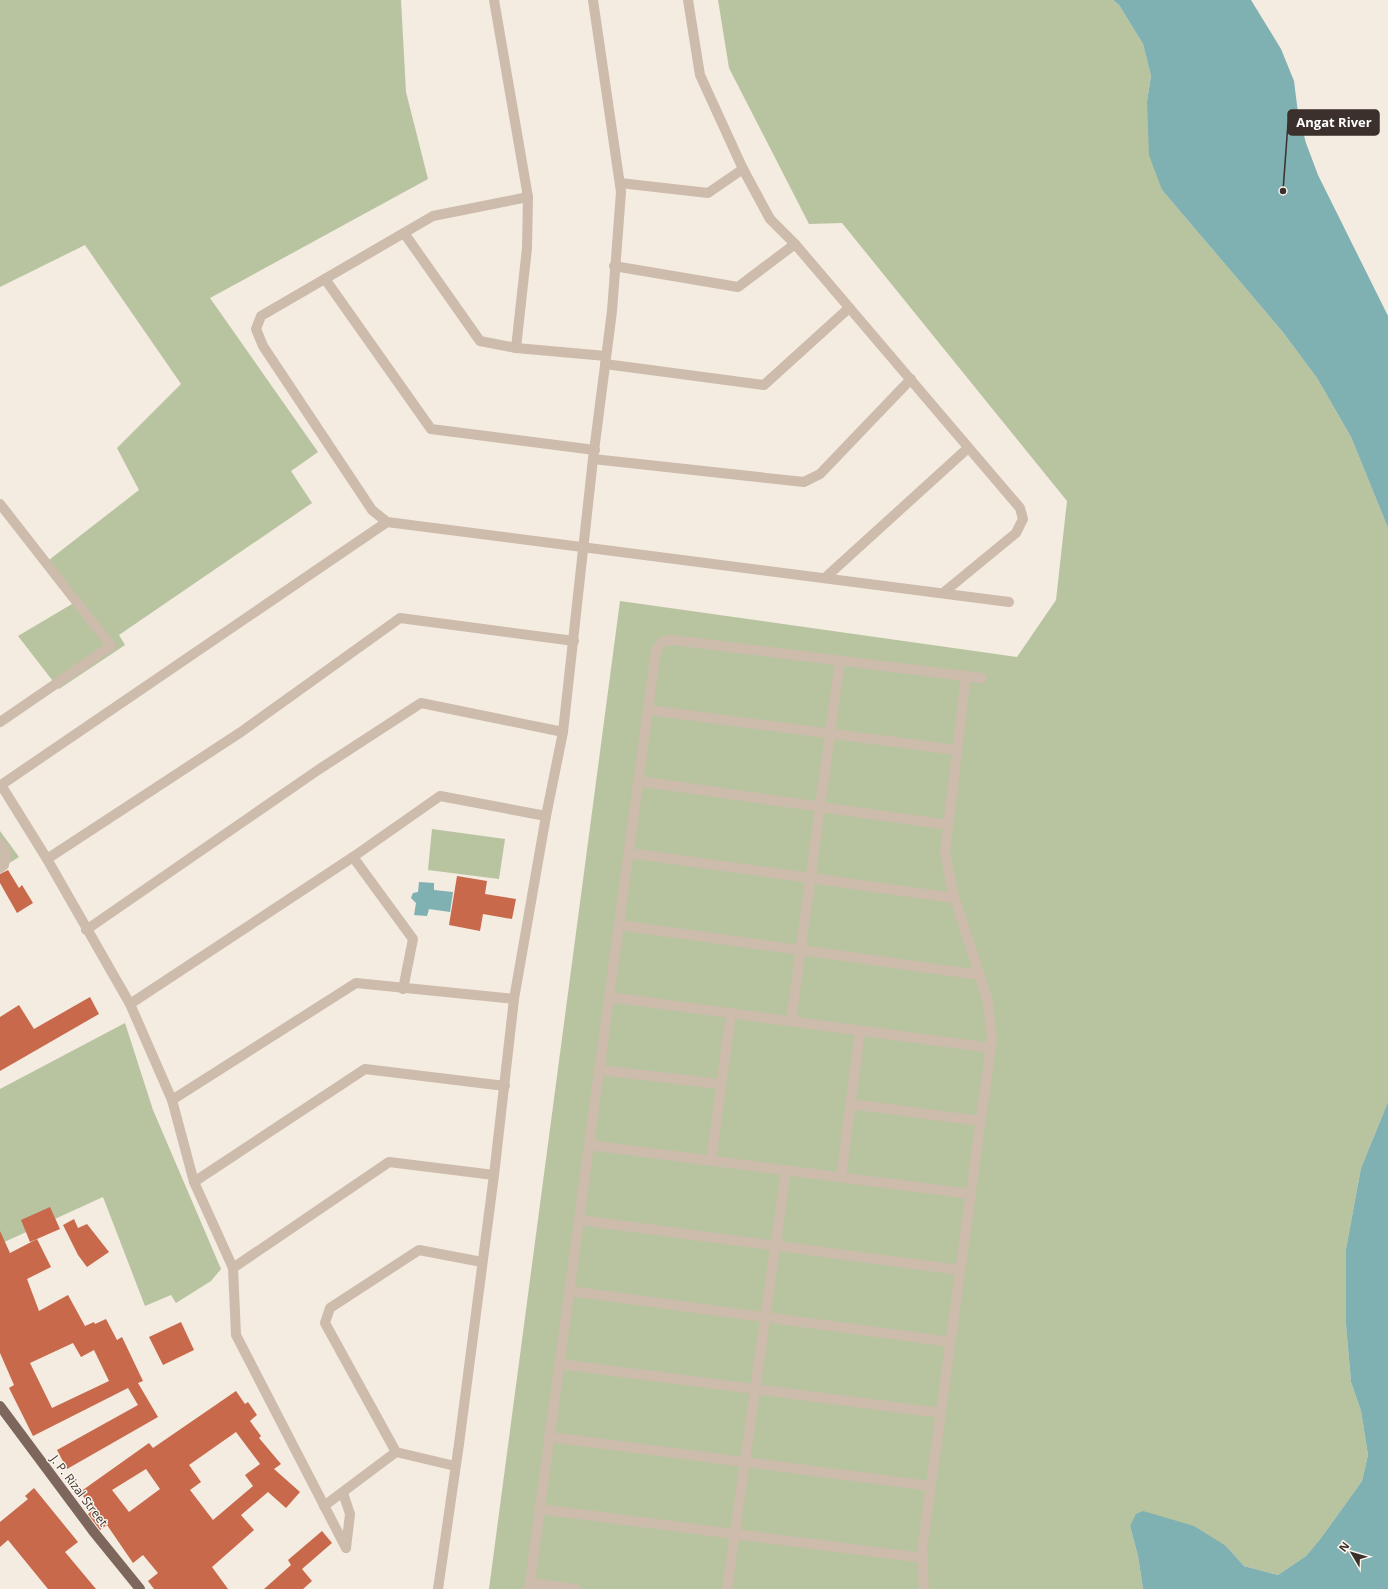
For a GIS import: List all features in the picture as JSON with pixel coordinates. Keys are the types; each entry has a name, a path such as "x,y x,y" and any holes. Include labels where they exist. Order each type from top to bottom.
{"main road":[{"name":"J. P. Rizal Street","path":"0,1406 93,1531 140,1589"}],"street":[{"path":"494,0 528,197 527,248 516,348"},
{"path":"438,1589 494,1175 514,999 546,816 563,732 585,548 594,454 612,311 614,266 621,192 593,0"},
{"path":"688,0 700,75 743,169 770,219 795,244 1020,508 1023,520 1016,533 943,593"},
{"path":"620,183 708,193 743,169"},
{"path":"528,197 433,216 261,316 256,329 263,346 372,510 387,522 826,577 1009,602"},
{"path":"404,233 480,341 516,348 606,360 764,385 849,308"},
{"path":"614,266 738,287 795,244"},
{"path":"325,279 431,429 594,454 804,482 820,474 911,379"},
{"path":"826,577 968,448"},
{"path":"0,504 112,646 0,722"},
{"path":"343,1493 350,1514 346,1548 236,1335 233,1268 194,1182 172,1100 130,1004 86,930 47,858 1,785 387,522"},
{"path":"47,858 241,732 400,618 574,642"},
{"path":"576,1589 529,1586 656,650 662,642 668,640 982,678"},
{"path":"791,1021 840,660"},
{"path":"924,1589 923,1558 931,1486 992,1038 989,1013 980,975 954,898 945,852 966,676"},
{"path":"86,930 318,770 421,703 563,732"},
{"path":"648,710 957,750"},
{"path":"638,781 948,825"},
{"path":"130,1004 353,857 440,796 546,816"},
{"path":"0,843 6,853 4,865 0,868"},
{"path":"629,853 954,898"},
{"path":"353,857 413,939 403,989"},
{"path":"619,925 980,975"},
{"path":"172,1100 356,983 403,989 514,999"},
{"path":"609,997 990,1048"},
{"path":"711,1160 720,1084 731,1013"},
{"path":"841,1177 860,1031"},
{"path":"194,1182 364,1069 505,1086"},
{"path":"599,1070 720,1084"},
{"path":"850,1104 980,1121"},
{"path":"589,1145 971,1194"},
{"path":"233,1268 389,1162 494,1175"},
{"path":"727,1589 786,1170"},
{"path":"579,1220 960,1270"},
{"path":"455,1466 396,1452 325,1323 330,1308 419,1250 482,1262"},
{"path":"569,1291 951,1342"},
{"path":"559,1364 941,1413"},
{"path":"549,1437 931,1486"},
{"path":"324,1506 396,1452"},
{"path":"540,1509 923,1558"}],"green space":[{"path":"0,0 401,0 406,92 428,179 210,298 318,452 291,471 312,503 119,635 125,645 59,689 18,636 77,601 49,560 139,490 117,448 181,384 85,245 0,287"},
{"path":"718,0 1113,0 1119,5 1143,44 1151,76 1147,101 1162,190 1282,331 1317,378 1351,437 1388,528 1388,1102 1361,1168 1346,1249 1346,1325 1351,1382 1361,1411 1368,1455 1362,1481 1321,1538 1306,1556 1278,1575 1244,1566 1226,1546 1130,1526 1138,1556 1143,1589 489,1589 620,601 1017,657 1056,600 1067,501 842,223 809,224 729,68"},
{"path":"432,829 505,839 499,879 428,870"},
{"path":"0,831 19,857 0,869"},
{"path":"125,1023 153,1110 221,1269 211,1281 176,1303 171,1295 145,1306 103,1197 0,1244 0,1089"}],"water":[{"path":"1113,0 1251,0 1281,49 1294,81 1298,113 1306,143 1318,175 1388,316 1388,528 1351,437 1317,378 1282,331 1162,190 1149,155 1147,101 1151,76 1143,44 1119,5"},
{"path":"419,882 434,883 434,890 453,892 450,912 429,909 427,916 414,915 416,903 411,898 413,893 418,892"},
{"path":"1388,1102 1388,1589 1143,1589 1138,1556 1130,1526 1136,1514 1143,1511 1194,1526 1226,1546 1244,1566 1278,1575 1306,1556 1321,1538 1362,1481 1368,1455 1361,1411 1351,1382 1346,1325 1346,1249 1361,1168"}],"building":[{"path":"8,870 19,888 22,885 33,903 17,913 0,883 0,874"},
{"path":"457,876 487,881 485,894 516,899 512,919 483,914 480,931 449,925"},
{"path":"90,997 99,1014 0,1071 0,1017 19,1005 34,1029"},
{"path":"50,1207 60,1229 30,1242 21,1220"},
{"path":"74,1219 78,1228 87,1224 109,1252 87,1267 78,1255 63,1225"},
{"path":"0,1231 10,1253 37,1239 51,1267 27,1279 39,1311 68,1295 85,1326 94,1322 95,1324 106,1319 117,1340 122,1337 143,1381 138,1383 158,1417 67,1469 57,1450 138,1405 128,1388 33,1436 9,1388 14,1385 0,1353","holes":["73,1343 81,1357 94,1350 109,1381 52,1408 30,1363"]},
{"path":"181,1322 194,1350 163,1365 149,1337"},
{"path":"236,1391 245,1404 248,1402 257,1415 250,1421 261,1436 259,1438 281,1464 274,1469 300,1492 286,1508 268,1492 241,1515 254,1530 212,1567 228,1589 154,1589 148,1581 158,1573 143,1555 133,1563 107,1525 100,1530 88,1514 93,1510 80,1492 149,1443 153,1448","holes":["236,1432 260,1464 245,1475 253,1486 213,1520 190,1490 201,1482 189,1465","146,1469 160,1489 129,1512 112,1490"]},
{"path":"34,1488 78,1542 65,1552 96,1589 48,1589 8,1540 0,1547 0,1522 28,1499 25,1496"},
{"path":"322,1531 332,1543 302,1569 312,1581 303,1589 264,1589 291,1565 288,1560"}],"place":[{"name":"Angat River","path":"1283,191"}]}
